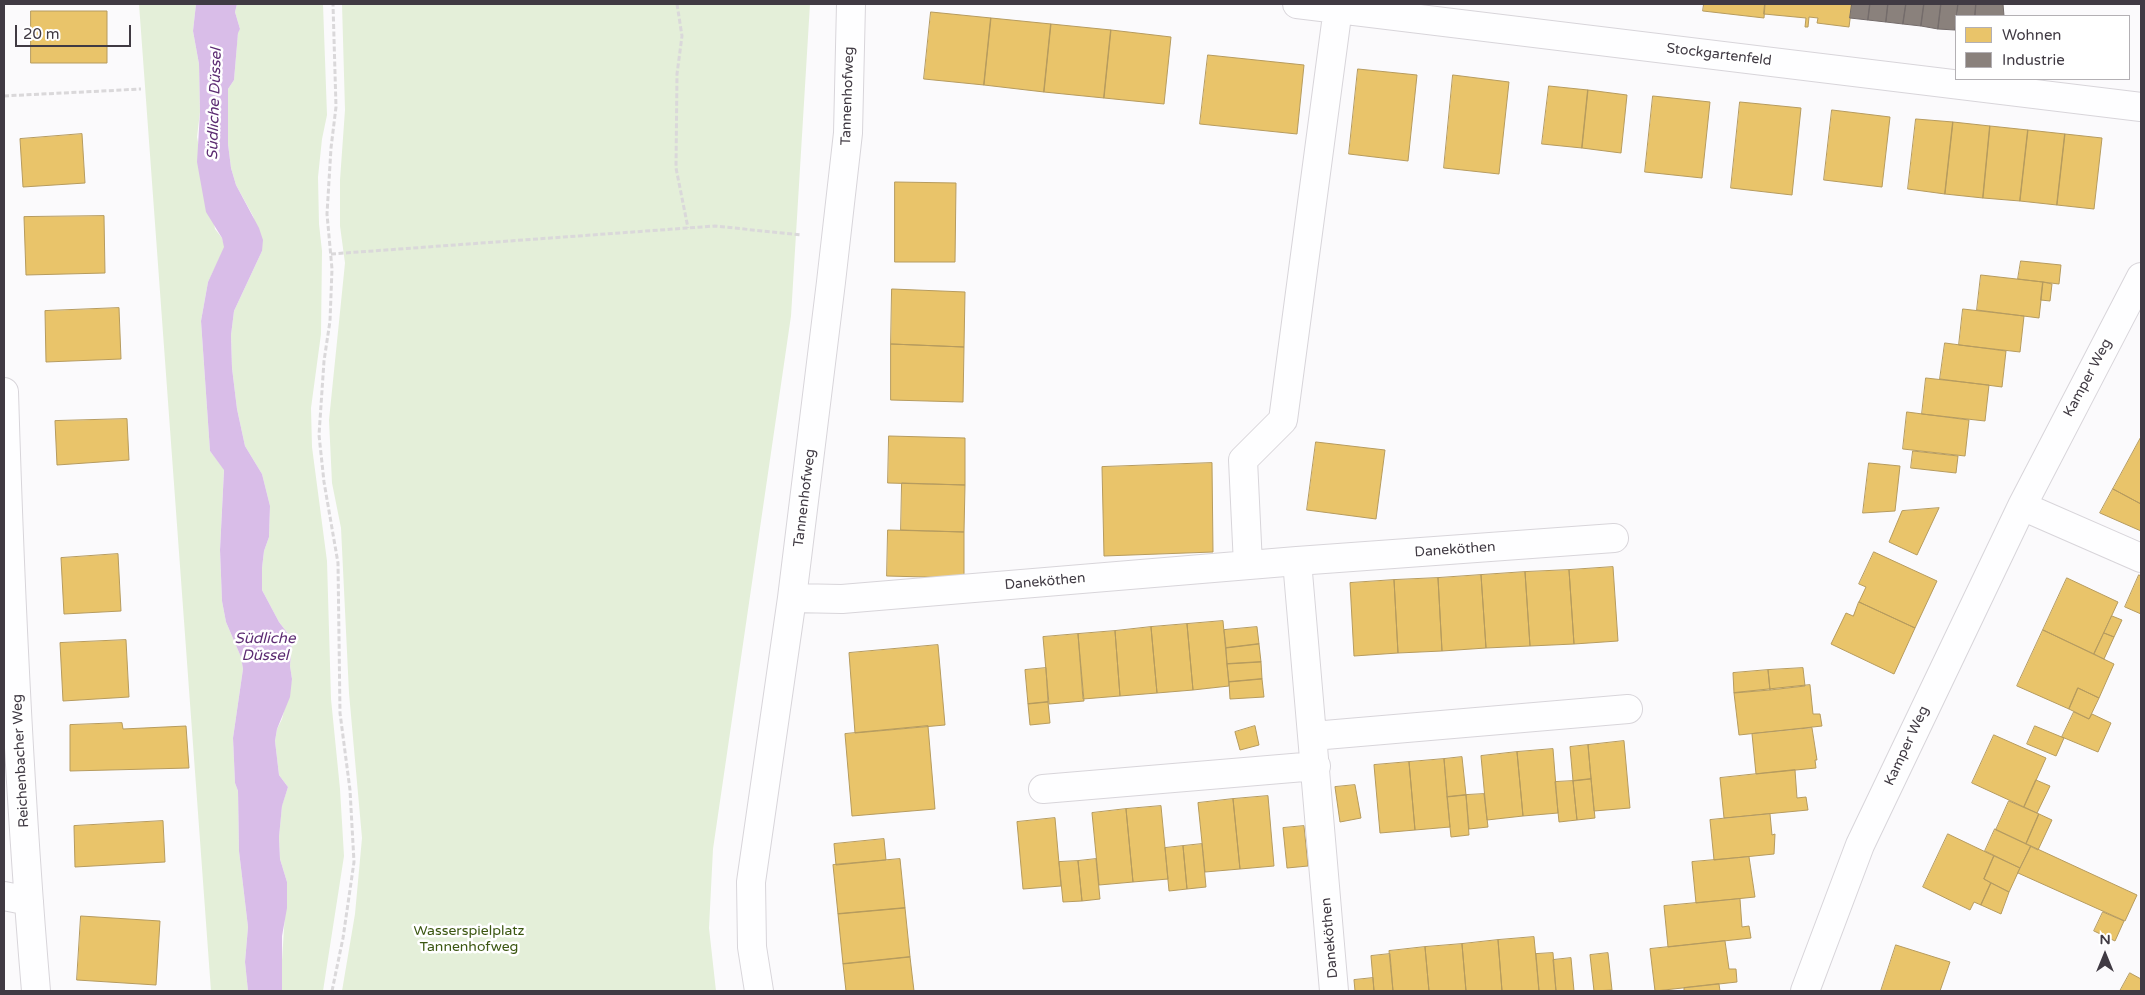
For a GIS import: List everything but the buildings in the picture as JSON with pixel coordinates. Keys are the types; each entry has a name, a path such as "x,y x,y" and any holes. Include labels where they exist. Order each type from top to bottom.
{"street":[{"name":"Tannenhofweg","path":"759,991 752,947 751,882 792,598 836,239 848,133 851,4"},
{"name":"Stockgartenfeld","path":"1297,4 2141,107"},
{"path":"1248,565 1243,460 1284,420 1338,8"},
{"name":"Kamper Weg","path":"1805,991 1860,845 2022,506 2141,277"},
{"name":"Reichenbacher Weg","path":"4,392 16,898 36,991"},
{"path":"2022,506 2141,558"},
{"name":"Daneköthen","path":"792,598 842,599 1297,561 1614,538"},
{"name":"Daneköthen","path":"1297,561 1334,991"},
{"path":"1313,736 1628,709"},
{"path":"1043,789 1316,766"}],"path":[{"path":"332,991 343,938 354,862 350,790 340,713 338,563 324,482 319,435 324,361 330,321 331,254 327,214 331,148 336,107 333,4"},
{"path":"677,4 682,36 677,74 676,168 688,228"},
{"path":"4,96 141,89"},
{"path":"331,254 715,226 836,239"}],"green space":[{"path":"139,4 196,4 193,31 199,64 200,112 197,137 215,229 222,238 225,247 208,282 201,321 210,451 224,469 220,550 222,601 226,622 241,657 243,669 233,738 235,783 238,791 239,851 248,927 245,962 248,991 211,991"},
{"path":"237,4 323,4 327,115 322,139 318,177 319,224 322,251 321,334 311,408 312,447 327,561 331,699 340,789 344,856 323,991 282,991 281,976 287,882 280,859 279,837 282,805 288,787 279,775 275,741 292,679 290,666 292,639 279,622 262,590 262,568 264,551 269,537 270,506 262,474 245,446 237,409 232,368 231,335 234,311 262,251 253,216 236,185 231,168 228,144 228,89 234,80 238,32 240,29 235,12"},
{"name":"Wasserspielplatz Tannenhofweg","path":"342,4 810,4 791,316 713,849 709,928 716,991 342,991 355,914 362,838 349,693 341,528 332,483 329,420 345,263 340,226 340,180 345,110"}],"water":[{"name":"Südliche Düssel","path":"196,4 237,4 235,12 240,29 238,33 234,80 228,89 228,144 231,168 236,185 259,228 263,240 262,251 234,311 231,335 232,368 237,409 245,446 262,474 270,506 269,537 264,551 262,568 262,590 279,622 292,639 290,697 277,729 275,741 279,775 288,787 282,806 279,837 280,859 287,882 287,908 282,936 282,991 248,991 245,962 248,927 239,851 238,791 235,783 233,738 243,669 241,657 226,622 222,601 220,550 224,470 210,451 201,321 208,282 224,247 222,238 206,212 197,162 200,112 199,64 193,31"}]}
